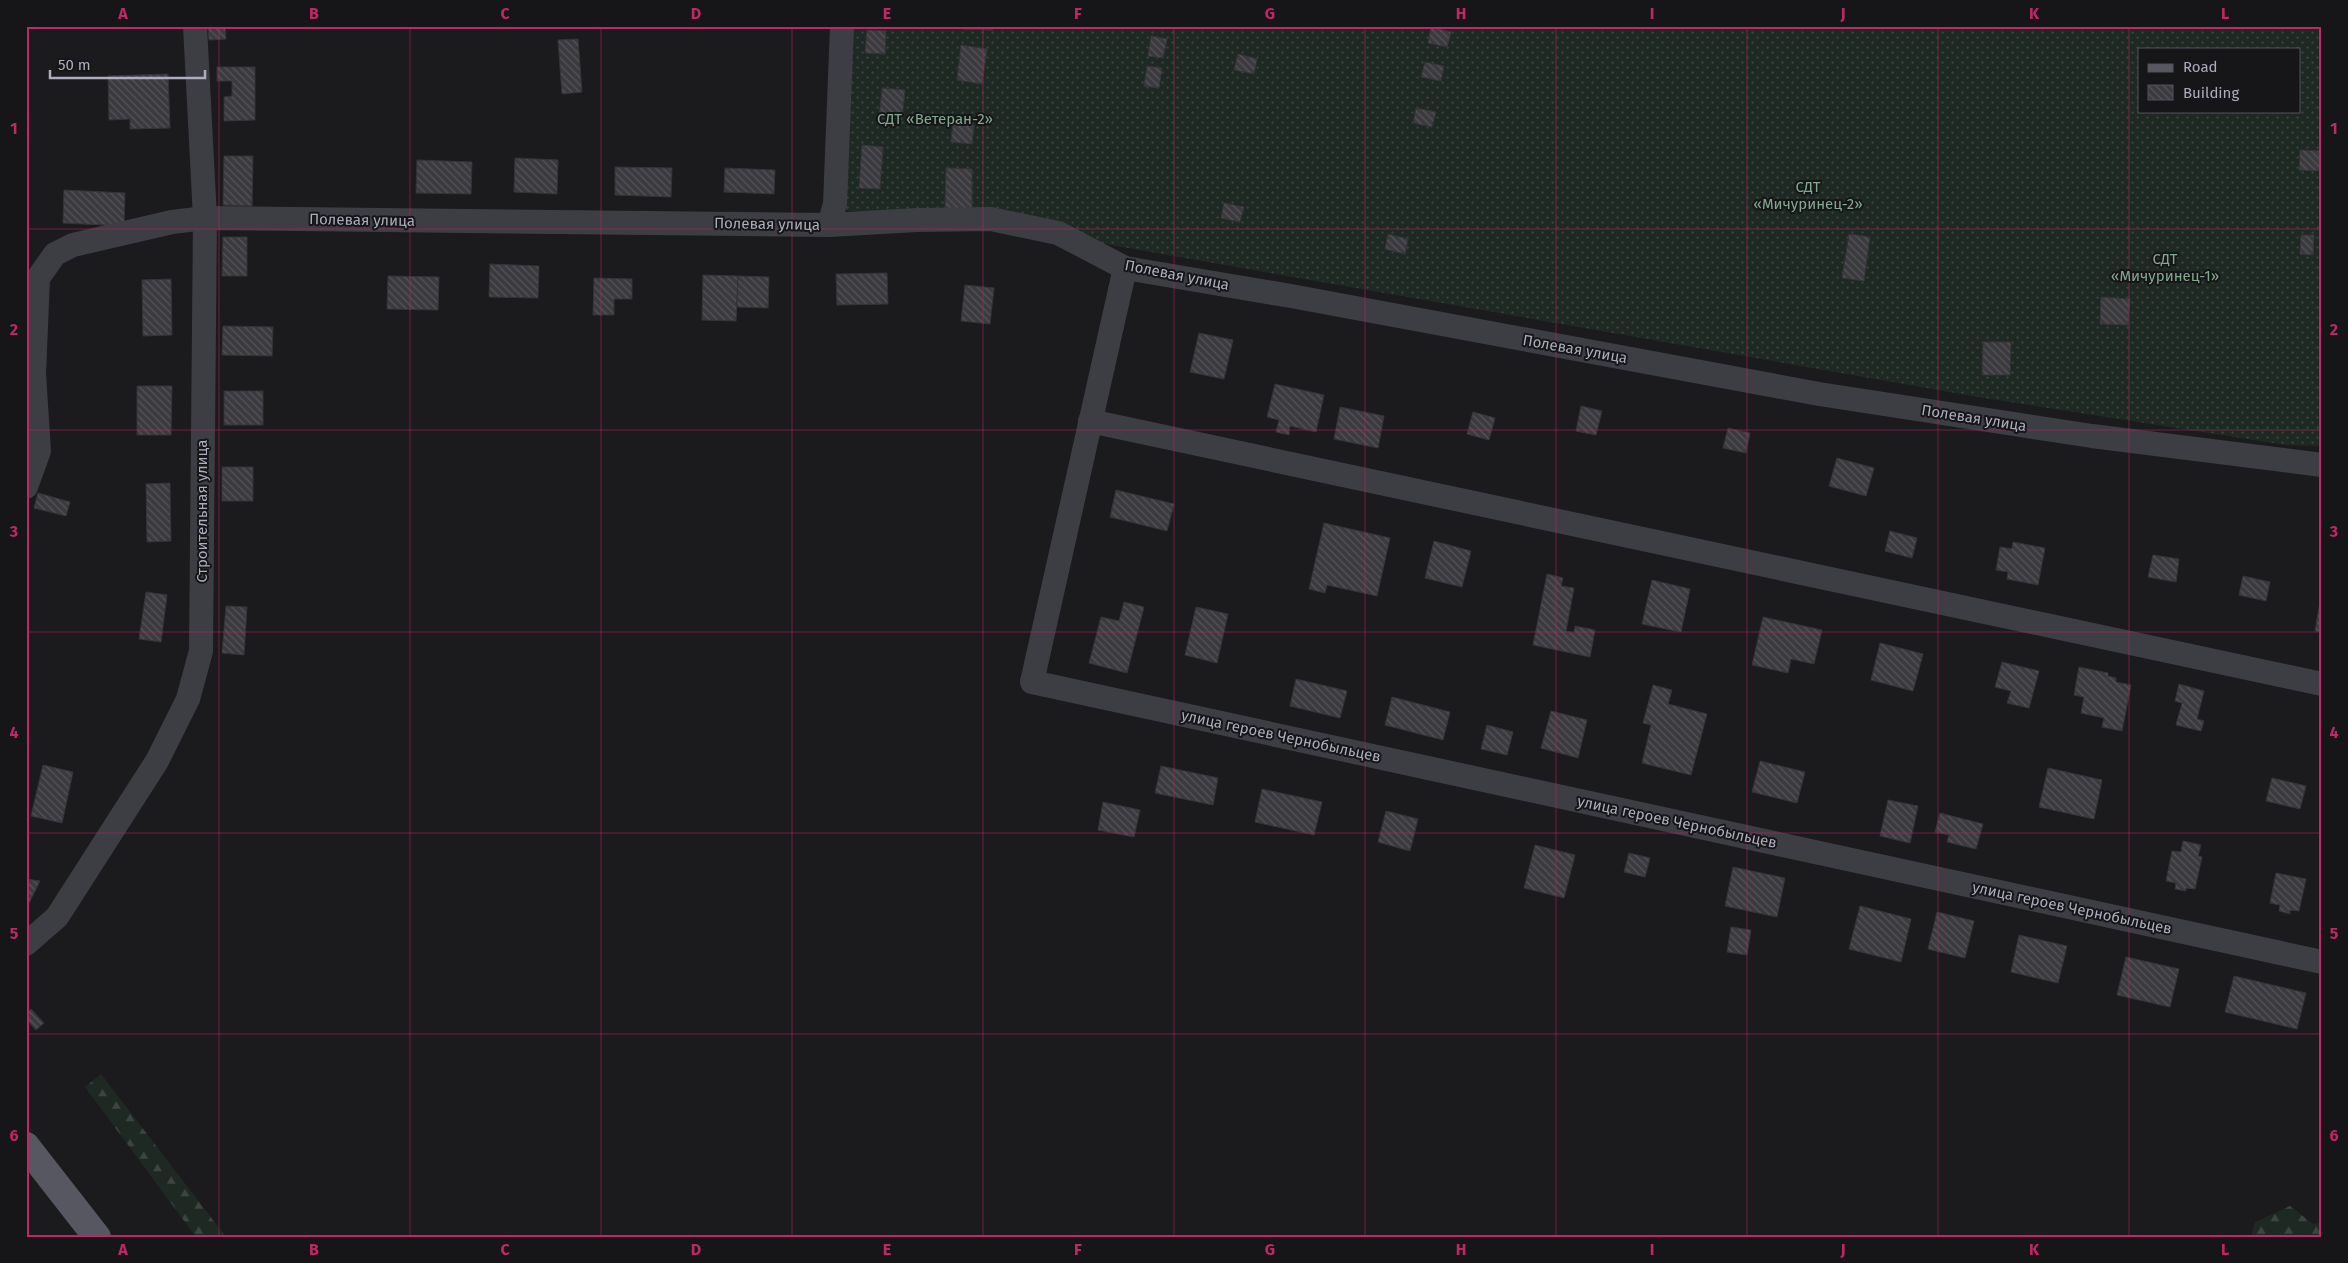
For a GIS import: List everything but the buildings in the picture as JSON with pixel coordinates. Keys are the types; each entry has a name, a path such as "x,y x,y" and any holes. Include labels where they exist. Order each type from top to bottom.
{"main road":[{"path":"26,1146 97,1237"}],"street":[{"name":"Строительная улица","path":"26,944 57,917 157,761 188,699 201,652 205,218 196,26"},
{"path":"829,225 835,204 842,26"},
{"name":"Полевая улица","path":"26,487 39,452 34,374 38,278 55,254 73,245 172,222 205,218 829,225 917,220 991,220 1058,233 1125,268 1291,296 1819,394 2092,436 2310,463"},
{"path":"1125,268 1090,421 2322,684"},
{"name":"улица героев Чернобыльцев","path":"1090,421 1032,682 2322,962"}],"green space":[{"name":"СДТ «Мичуринец-2»","path":"846,26 2322,26 2322,446 2286,445 1978,397 1088,241 1017,213 846,211"},
{"path":"101,1074 226,1237 196,1237 85,1087"},
{"path":"2290,1206 2313,1224 2322,1222 2322,1237 2251,1237 2255,1222"}],"park label":[{"name":"СДТ «Ветеран-2»","path":"935,119"},
{"name":"СДТ «Мичуринец-1»","path":"2165,268"}]}
